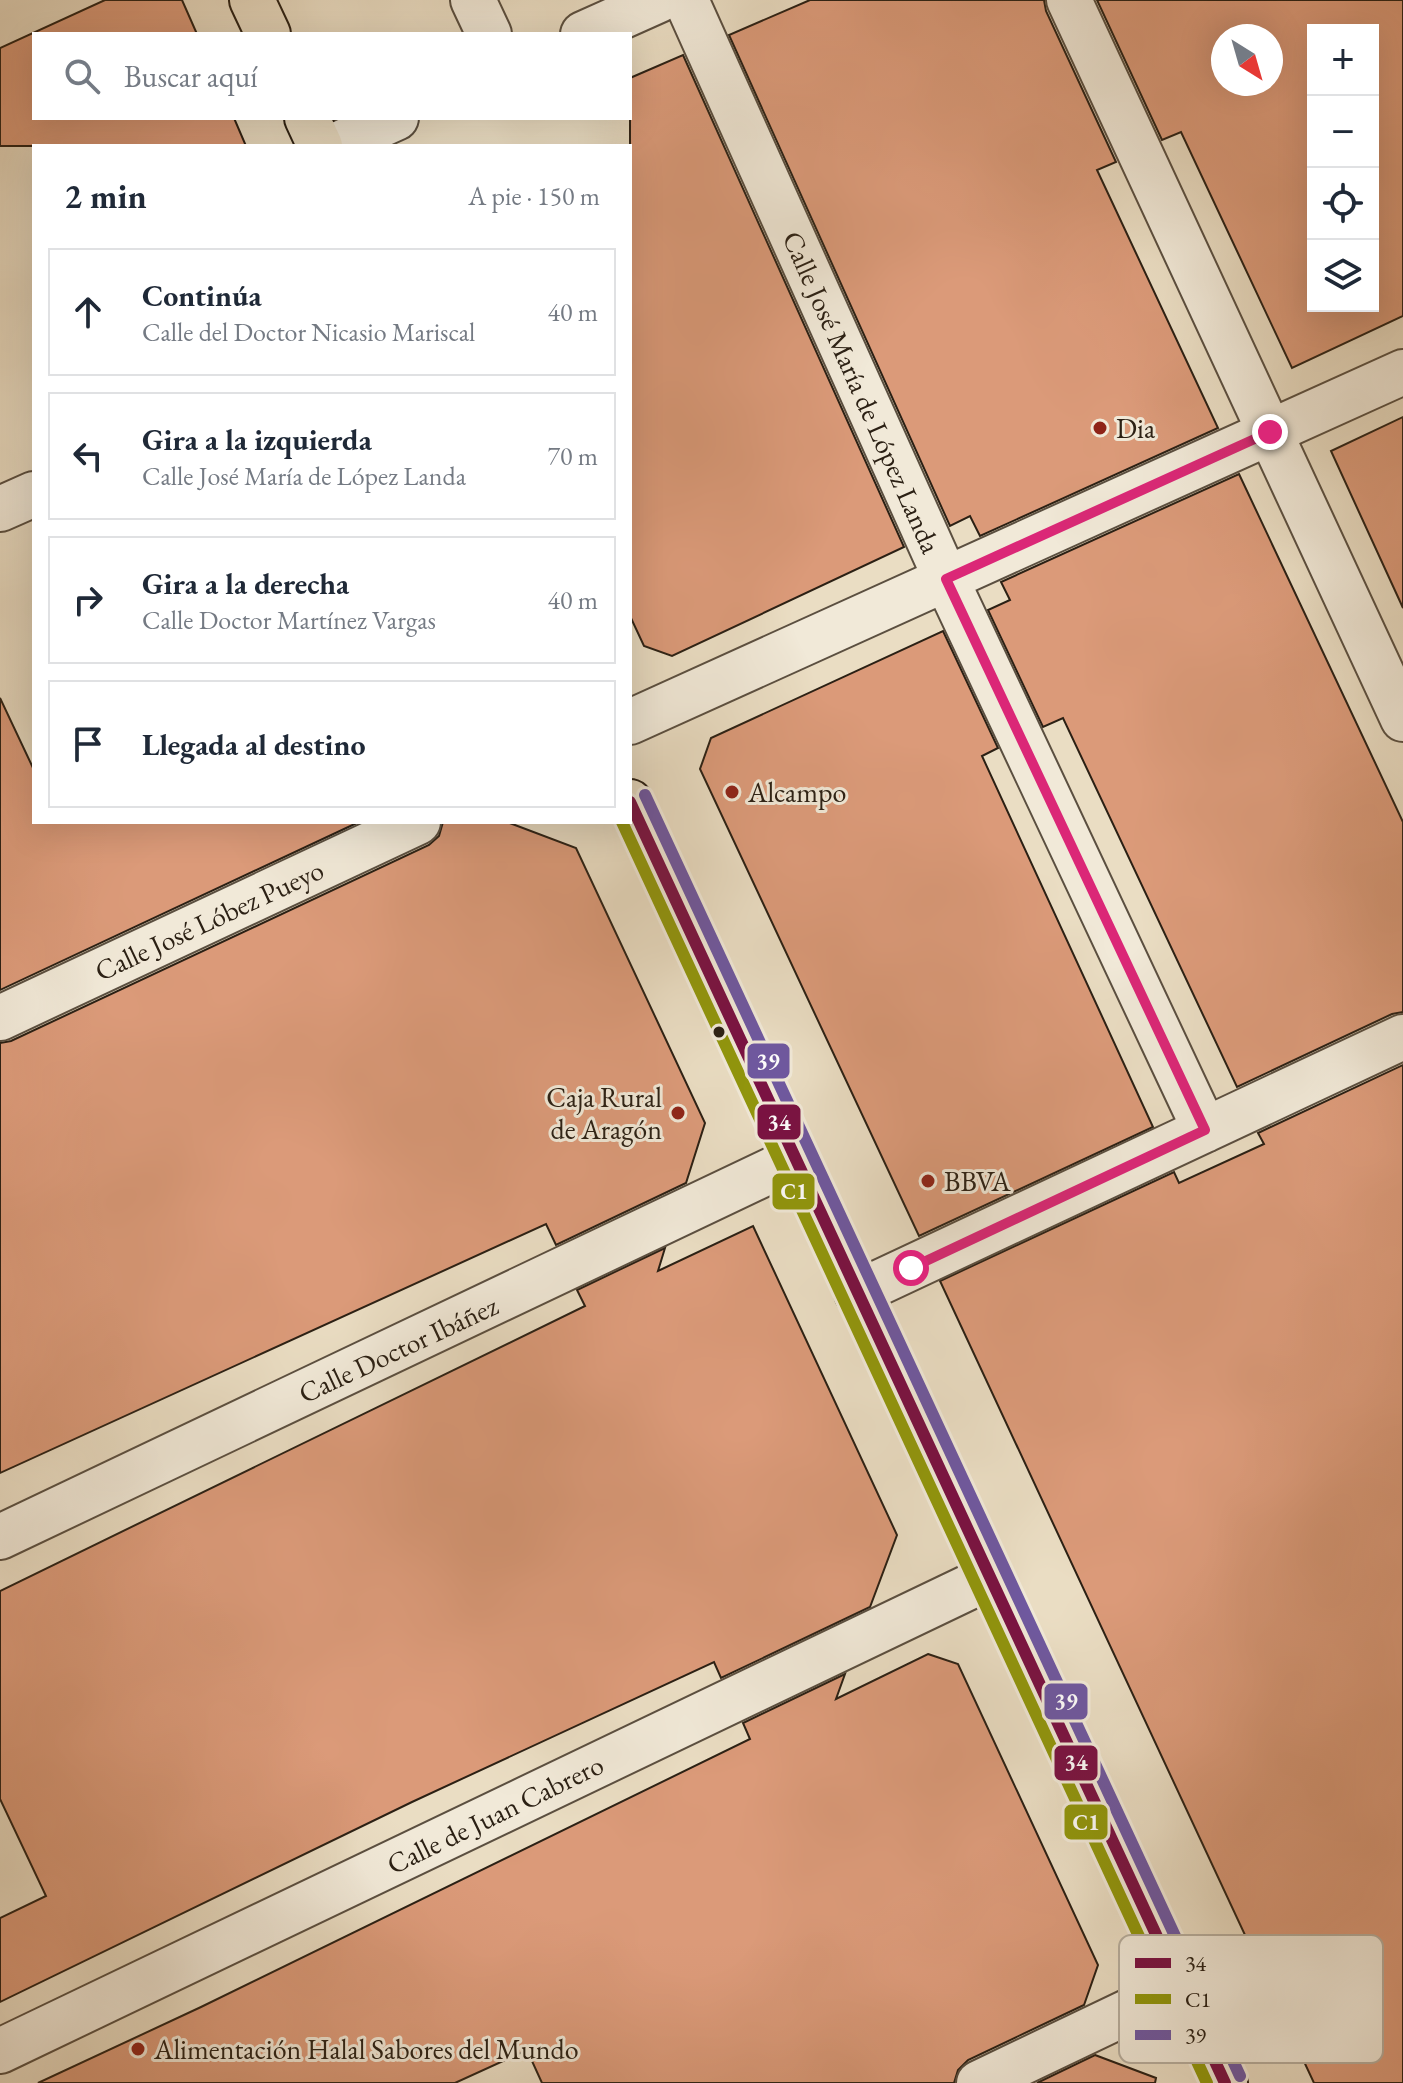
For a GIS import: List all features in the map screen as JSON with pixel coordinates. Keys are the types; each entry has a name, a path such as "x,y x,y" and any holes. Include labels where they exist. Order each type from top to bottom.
{"main road":[{"path":"252,0 267,32"},
{"path":"308,120 319,144"},
{"path":"632,806 1156,1935"},
{"path":"1216,2063 1225,2083"}],"street":[{"path":"473,0 488,32"},
{"path":"587,32 659,0"},
{"name":"Calle José María de López Landa","path":"686,0 946,579 1205,1130"},
{"path":"1069,0 1403,719"},
{"path":"338,144 392,120"},
{"path":"632,721 1403,372"},
{"path":"0,509 32,495"},
{"name":"Calle José Lóbez Pueyo","path":"0,1018 414,824"},
{"path":"857,1293 1403,1037"},
{"name":"Calle Doctor Ibáñez","path":"0,1537 795,1159"},
{"name":"Calle de Juan Cabrero","path":"0,2051 990,1577"},
{"path":"979,2083 1119,2016"}],"building":[{"path":"105,0 182,0 196,32 35,32"},
{"path":"810,0 1044,0 1046,11 1116,162 1097,170 1218,428 980,536 970,516 950,526 729,35"},
{"path":"1097,0 1403,0 1403,316 1292,368 1181,132 1162,140"},
{"path":"32,33 32,120 235,120 245,144 0,146 0,48"},
{"path":"683,55 904,547 672,656 644,646 632,620 632,77"},
{"path":"1403,417 1403,608 1331,451"},
{"path":"1239,474 1403,822 1403,1012 1392,1014 1237,1087 1063,718 1043,727 988,610 1010,600 1001,582"},
{"path":"943,631 998,748 982,756 1153,1127 919,1236 700,769 711,738"},
{"path":"0,698 32,766 32,824 355,824 0,990"},
{"path":"442,824 512,824 576,848 705,1123 686,1183 556,1245 546,1224 0,1473 0,1043 11,1041 429,845 439,836"},
{"path":"1403,1065 1403,2083 1314,2083 1305,2063 1383,2063 1383,1935 1245,1935 940,1281 1174,1172 1179,1183 1264,1144 1258,1133"},
{"path":"753,1226 897,1535 870,1607 721,1678 714,1662 412,1802 0,2002 0,1918 46,1896 0,1799 0,1591 585,1306 577,1290 665,1248 658,1271"},
{"path":"928,1654 958,1664 1098,1965 1084,2005 968,2060 958,2070 954,2083 542,2083 527,2050 455,2083 38,2083 201,2007 750,1739 743,1723 845,1674 836,1699"},
{"path":"1095,2055 1156,2078 1155,2083 1037,2083"}],"transit line":[{"name":"39","path":"645,795 1175,1935"},
{"name":"34","path":"632,806 1156,1935"},
{"name":"C1","path":"623,824 1138,1935"},
{"name":"C1","path":"1198,2063 1207,2083"},
{"name":"34","path":"1216,2063 1225,2083"},
{"name":"39","path":"1234,2063 1240,2076"}],"place":[{"name":"Dia","path":"1100,428"},
{"name":"Alcampo","path":"732,792"},
{"name":"Caja Rural de Aragón","path":"678,1113"},
{"name":"BBVA","path":"928,1181"},
{"name":"Alimentación Halal Sabores del Mundo","path":"138,2049"}],"route":[{"path":"911,1268 1205,1130 946,579 1270,432"}]}
